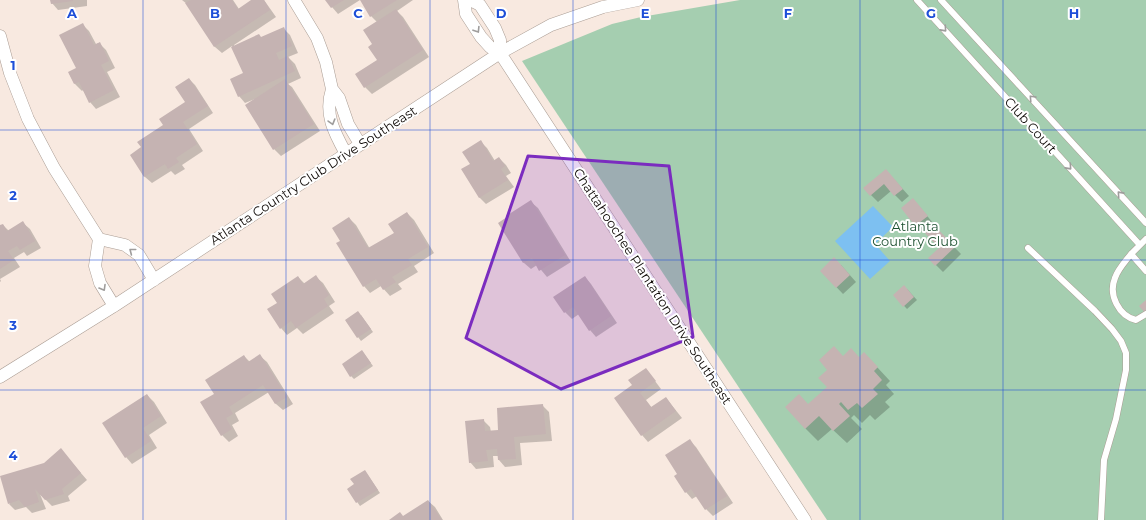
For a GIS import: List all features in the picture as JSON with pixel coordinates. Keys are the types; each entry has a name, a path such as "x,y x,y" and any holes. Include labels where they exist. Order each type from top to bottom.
{"street":[{"path":"294,0 312,29 322,50 332,89 339,98 348,124 360,144"},
{"name":"Chattahoochee Plantation Drive Southeast","path":"464,0 466,14 481,37 490,47 500,53 805,520"},
{"name":"Chattahoochee Plantation Drive Southeast","path":"470,0 480,5 495,28 500,40 500,53"},
{"name":"Atlanta Country Club Drive Southeast","path":"0,377 114,306 500,53 551,25 603,7 638,0"},
{"path":"0,36 10,73 28,119 54,168 99,239 95,266 100,283 114,306"},
{"path":"332,89 329,99 329,108 337,138 346,154"},
{"path":"99,239 125,245 138,256 154,280"}],"lane":[{"name":"Club Court","path":"918,0 1139,244"},
{"name":"Club Court","path":"941,0 1146,223"},
{"path":"1146,239 1139,244 1120,269 1114,278 1113,287 1114,298 1121,311 1128,318 1136,320 1146,314"},
{"path":"1028,248 1112,329 1121,341 1126,353 1126,370 1116,418 1104,460 1100,520"},
{"path":"1131,254 1146,271"}],"highlighted area":[{"path":"528,156 669,166 693,337 561,389 466,338"}],"green space":[{"name":"Atlanta Country Club","path":"740,0 1146,0 1146,520 827,520 522,61 612,24 641,17"}],"water":[{"path":"873,206 893,227 875,244 890,261 870,279 835,241"}],"building":[{"path":"50,0 73,0 73,1 51,4"},
{"path":"191,0 232,0 238,9 251,0 264,0 270,10 214,47 185,3"},
{"path":"325,0 344,0 331,8"},
{"path":"360,0 397,0 370,17"},
{"path":"396,9 423,50 364,88 355,74 377,60 368,47 372,44 363,30"},
{"path":"83,23 94,45 100,42 109,61 101,65 114,90 89,103 79,82 74,84 68,72 76,68 59,35"},
{"path":"284,27 292,46 276,53 279,60 288,56 295,71 238,97 230,79 243,73 231,47 259,34 261,37"},
{"path":"189,78 208,106 183,122 197,144 176,158 179,162 168,169 165,164 144,177 130,155 141,147 137,142 163,125 159,119 185,102 175,87"},
{"path":"285,79 314,124 273,150 245,105"},
{"path":"481,140 493,161 499,157 505,166 501,169 508,180 479,198 461,169 470,164 462,152"},
{"path":"886,169 903,189 894,196 884,184 870,196 863,188"},
{"path":"913,198 928,216 915,226 901,208"},
{"path":"531,200 565,255 539,271 532,258 523,263 498,223"},
{"path":"407,212 428,247 408,259 412,265 392,277 396,282 383,290 376,279 363,287 336,243 340,241 332,228 349,217 368,248 394,233 388,224"},
{"path":"23,221 35,241 20,250 17,246 8,251 14,260 0,269 0,225 3,224 7,231"},
{"path":"934,225 955,247 935,266 928,258 939,248 925,233"},
{"path":"834,257 850,275 836,288 820,271"},
{"path":"316,275 329,295 324,299 328,306 296,328 291,321 280,329 267,309 277,303 271,294 298,276 303,284"},
{"path":"585,276 611,316 589,331 573,307 564,313 553,297"},
{"path":"904,285 914,297 903,307 893,295"},
{"path":"1146,300 1146,314 1139,306"},
{"path":"358,311 371,329 357,338 345,320"},
{"path":"834,346 843,356 851,348 859,357 864,352 878,367 874,371 882,380 873,389 878,394 862,408 857,403 848,410 841,402 839,404 850,416 833,431 819,416 805,429 785,407 799,394 808,404 827,387 818,378 827,370 819,360"},
{"path":"362,350 371,363 350,377 342,364"},
{"path":"260,354 287,397 275,404 263,385 229,407 233,414 226,418 232,429 221,436 200,402 214,394 205,380 244,355 248,362"},
{"path":"646,368 656,381 640,393 651,407 666,397 676,411 641,436 614,398 632,385 628,380"},
{"path":"147,394 161,416 143,428 151,441 125,458 102,423"},
{"path":"543,404 546,434 514,437 516,459 498,460 497,449 486,450 488,461 469,463 465,421 484,419 485,431 498,430 497,408"},
{"path":"690,439 727,496 705,510 691,489 685,493 674,476 677,474 665,455"},
{"path":"61,448 81,473 62,489 64,494 45,500 35,489 39,502 25,507 19,500 8,504 0,476 44,463"},
{"path":"365,470 378,490 356,503 347,489 354,484 350,479"},
{"path":"428,500 442,520 389,520 400,512 403,516"}]}
